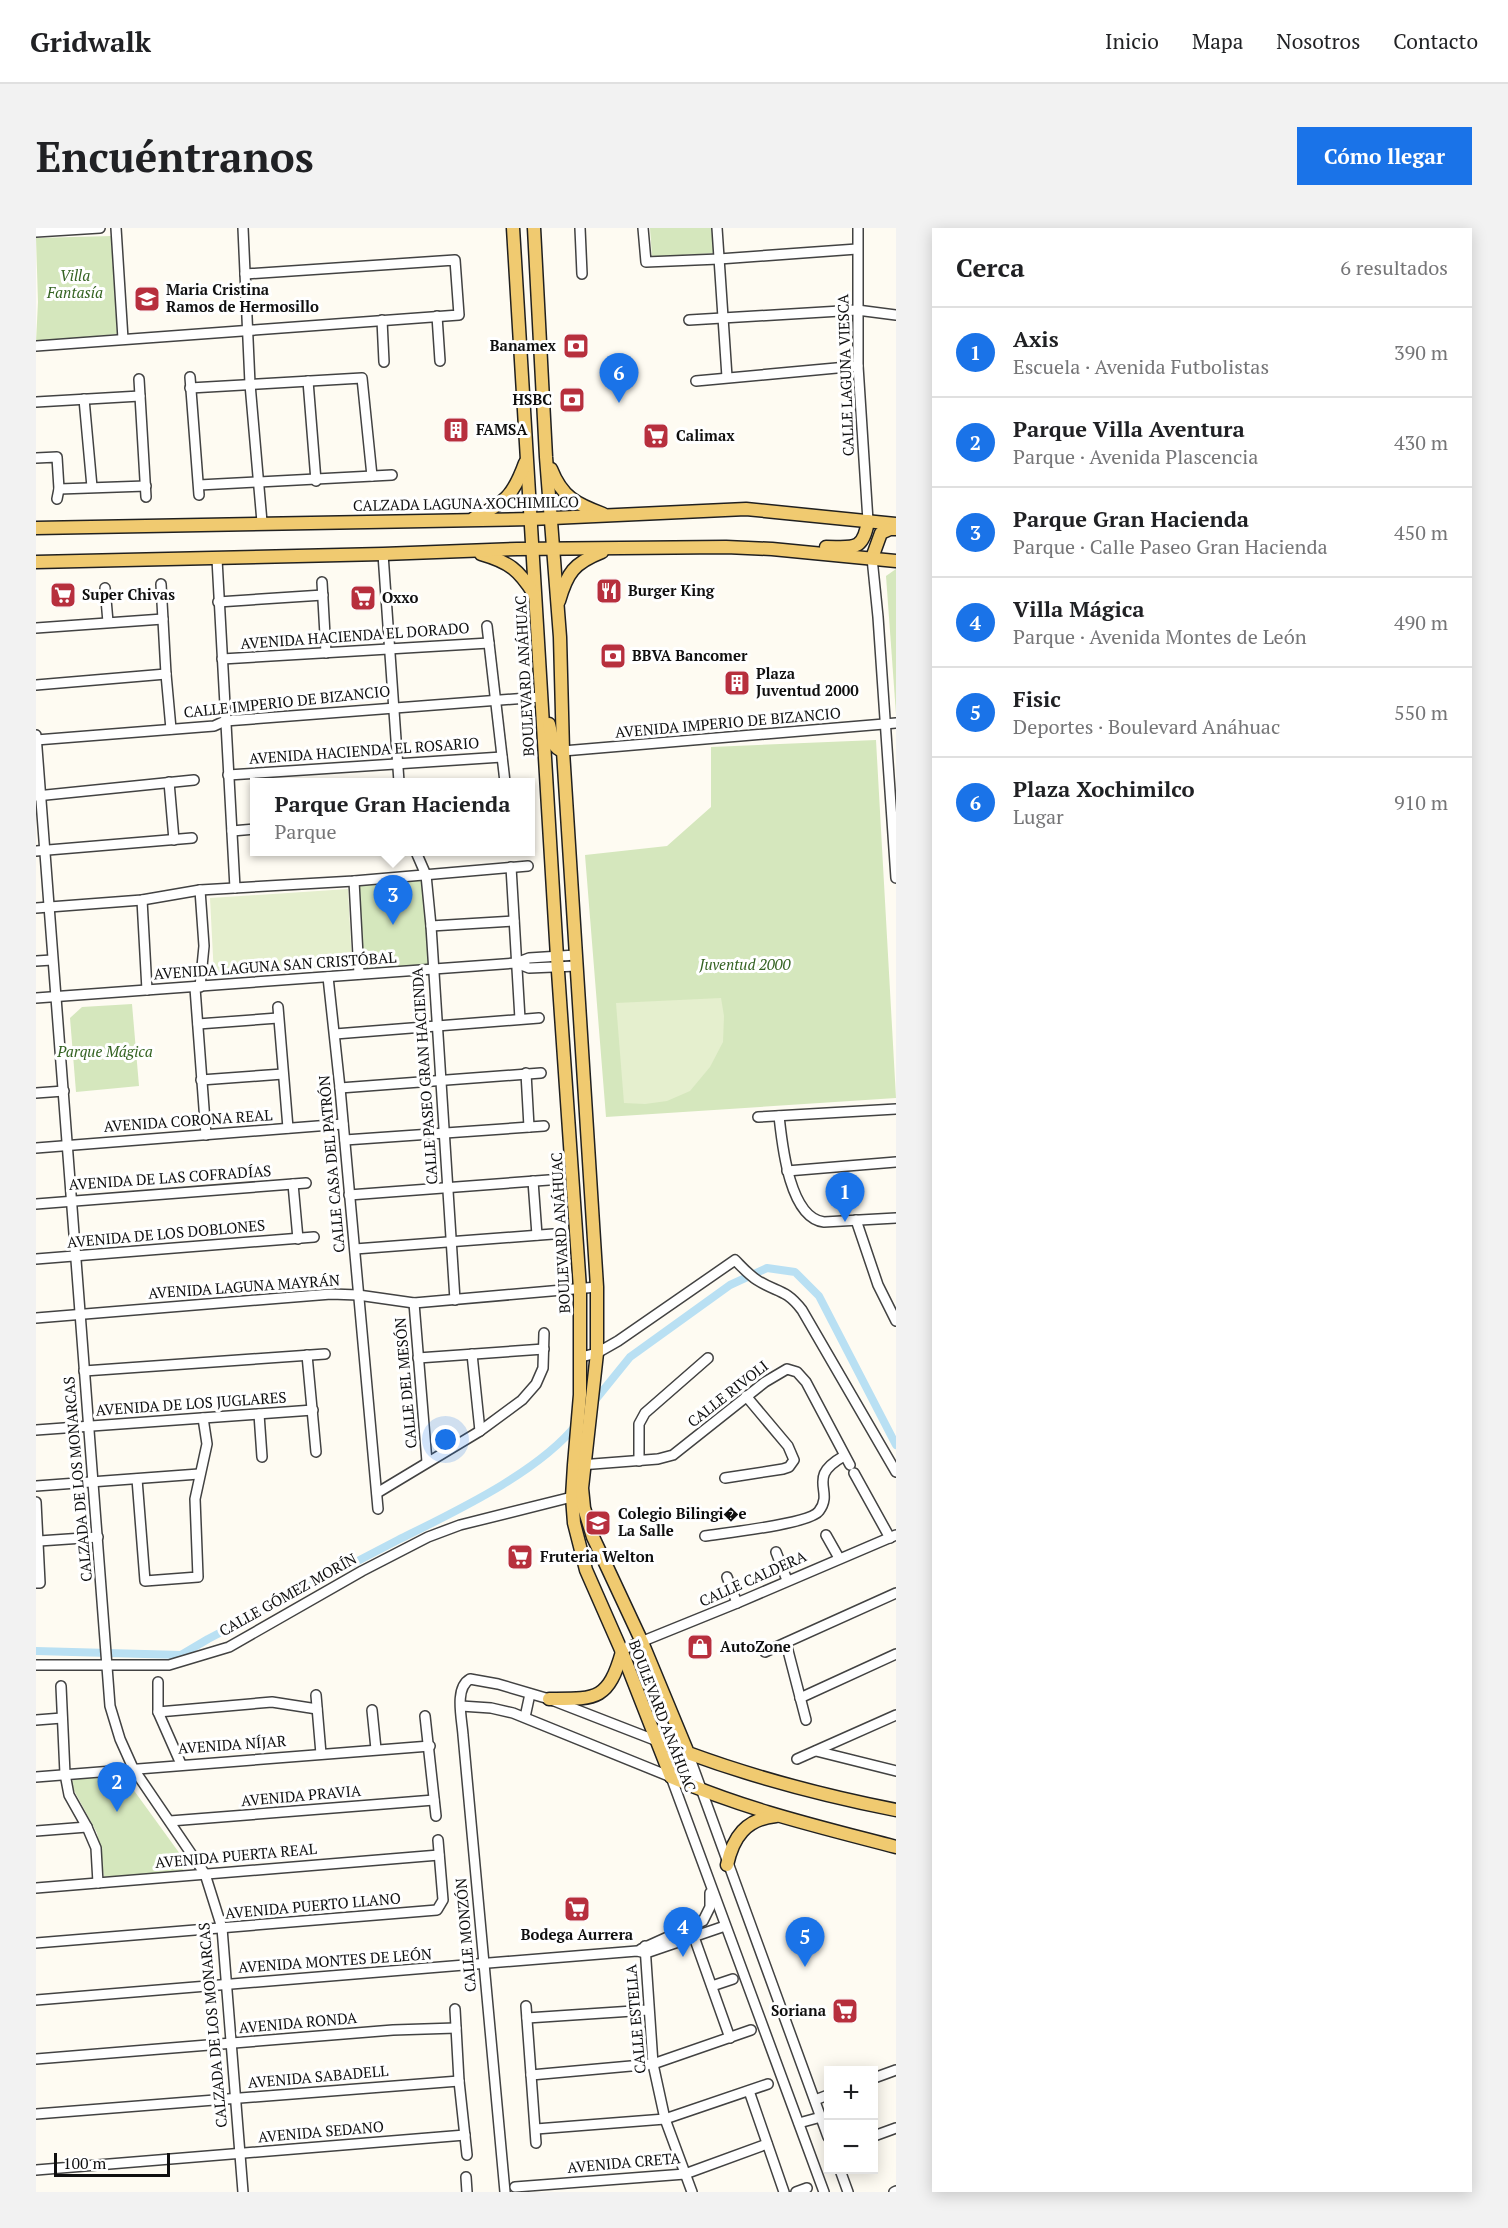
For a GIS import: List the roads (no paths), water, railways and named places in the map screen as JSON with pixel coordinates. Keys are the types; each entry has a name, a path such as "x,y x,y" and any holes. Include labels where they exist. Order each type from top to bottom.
{"main road":[{"name":"BOULEVARD ANÁHUAC","path":"513,228 557,962 580,1289 581,1357 577,1432 582,1495 589,1527 642,1642 688,1754"},
{"name":"BOULEVARD ANÁHUAC","path":"534,228 546,457 557,608 563,751 597,1287 595,1372 590,1413 572,1497 575,1529 583,1561 622,1651 671,1777"},
{"path":"516,282 528,363 533,372 542,372"},
{"path":"471,519 510,496 527,456"},
{"path":"546,457 556,483 567,496 607,515"},
{"name":"CALZADA LAGUNA XOCHIMILCO","path":"36,528 262,522 531,519 760,510 896,524"},
{"path":"36,562 217,559 469,550 767,545 851,547 866,537 868,521"},
{"path":"872,558 881,533 896,529"},
{"path":"750,547 896,561"},
{"path":"557,608 565,582 573,569 588,557 609,549"},
{"path":"469,550 513,566 536,596"},
{"path":"542,697 554,746 557,750 563,751"},
{"path":"549,1700 581,1699 608,1688 614,1680 622,1651"},
{"path":"688,1754 785,1784 896,1810"},
{"path":"671,1777 701,1791 778,1816 896,1847"},
{"path":"727,1865 730,1849 742,1830 759,1819 778,1816"}],"street":[{"path":"36,232 100,228"},
{"path":"116,228 123,339"},
{"path":"243,228 250,384 262,522"},
{"path":"580,228 582,274"},
{"path":"643,228 646,262 857,249"},
{"path":"717,228 727,377"},
{"name":"CALLE LAGUNA VIESCA","path":"858,228 858,366 868,521"},
{"path":"36,346 459,315 454,260 245,273"},
{"path":"689,320 857,310 896,315"},
{"path":"437,316 440,361"},
{"path":"382,320 384,362"},
{"path":"696,381 858,366"},
{"path":"199,495 190,382 250,384 362,378 372,477"},
{"path":"139,379 146,497"},
{"path":"308,381 316,481"},
{"path":"36,402 140,396"},
{"path":"84,399 92,488"},
{"path":"36,458 57,456 58,494 92,488 146,486"},
{"path":"199,485 392,476"},
{"path":"384,554 398,778"},
{"path":"872,558 891,724 896,878"},
{"path":"217,559 235,888"},
{"path":"322,582 326,653"},
{"path":"161,584 171,729"},
{"path":"105,588 108,622"},
{"path":"218,602 323,595"},
{"path":"36,628 163,619"},
{"path":"487,626 504,778"},
{"name":"AVENIDA HACIENDA EL DORADO","path":"222,659 489,643"},
{"path":"36,685 166,674"},
{"name":"CALLE IMPERIO DE BIZANCIO","path":"36,740 214,726 225,721 393,706 542,697"},
{"name":"AVENIDA IMPERIO DE BIZANCIO","path":"563,751 891,724"},
{"name":"CALZADA DE LOS MONARCAS","path":"36,735 40,850 48,907 64,1092 110,1706 120,1739 133,1768 205,1874 222,1928 243,2192"},
{"name":"AVENIDA HACIENDA EL ROSARIO","path":"228,774 502,757"},
{"path":"38,796 194,780"},
{"path":"169,782 174,840"},
{"path":"232,831 250,829"},
{"path":"40,850 192,838"},
{"name":"CALLE PASEO GRAN HACIENDA","path":"418,856 426,875 431,926 455,1300"},
{"path":"36,908 142,900 200,890 354,881 528,866"},
{"path":"511,867 520,1019"},
{"path":"354,881 359,974"},
{"path":"200,890 204,946 198,988 198,1024 206,1135"},
{"path":"142,900 147,990"},
{"path":"431,926 514,921"},
{"name":"AVENIDA LAGUNA SAN CRISTÓBAL","path":"36,998 198,988 516,963 529,958 557,962 576,960"},
{"path":"36,961 52,960"},
{"name":"CALLE CASA DEL PATRÓN","path":"328,977 378,1509"},
{"path":"278,1007 288,1128"},
{"path":"198,1024 278,1017"},
{"path":"335,1034 538,1018"},
{"path":"340,1088 542,1072"},
{"path":"526,1073 529,1127"},
{"path":"201,1080 283,1074"},
{"path":"36,1094 64,1092"},
{"path":"758,1117 896,1109"},
{"path":"779,1116 787,1171 797,1196 810,1216 824,1222 896,1218"},
{"name":"AVENIDA CORONA REAL","path":"36,1148 343,1124"},
{"path":"345,1140 544,1126"},
{"path":"787,1171 896,1162"},
{"path":"350,1195 549,1180"},
{"path":"533,1181 537,1235"},
{"name":"AVENIDA DE LAS COFRADÍAS","path":"36,1204 306,1183"},
{"path":"293,1184 298,1239"},
{"path":"856,1221 878,1285 896,1321"},
{"path":"355,1249 554,1234"},
{"name":"AVENIDA DE LOS DOBLONES","path":"36,1259 314,1237"},
{"path":"581,1357 597,1353 632,1332 735,1260 758,1281 785,1292 793,1298 812,1324 896,1472"},
{"name":"AVENIDA LAGUNA MAYRÁN","path":"36,1318 331,1294 358,1295 414,1303 597,1287"},
{"name":"CALLE DEL MESÓN","path":"414,1303 427,1462"},
{"path":"376,1492 480,1431 529,1393 543,1368 544,1333"},
{"path":"418,1358 544,1349"},
{"path":"84,1371 325,1354"},
{"path":"472,1354 480,1431"},
{"path":"307,1355 316,1452"},
{"path":"639,1461 639,1424 645,1413 708,1358"},
{"name":"CALLE RIVOLI","path":"579,1465 639,1461 673,1455 746,1396 787,1369 797,1372 806,1382 844,1456 893,1536"},
{"path":"725,1478 783,1469 789,1467 794,1460 788,1446 746,1396"},
{"name":"AVENIDA DE LOS JUGLARES","path":"36,1430 313,1410"},
{"path":"259,1414 262,1457"},
{"path":"137,1479 145,1581 198,1577 195,1499 207,1444 203,1418"},
{"path":"705,1536 798,1521 814,1516 821,1508 825,1471 844,1456"},
{"path":"36,1486 199,1474"},
{"name":"CALLE GÓMEZ MORÍN","path":"36,1665 107,1663 169,1665 229,1647 399,1552 445,1530 572,1497"},
{"path":"36,1502 39,1541 38,1583"},
{"path":"826,1535 839,1558"},
{"name":"CALLE CALDERA","path":"622,1651 893,1536"},
{"path":"39,1541 98,1537"},
{"path":"776,1552 787,1580"},
{"path":"727,1577 737,1604"},
{"path":"765,1652 896,1593"},
{"path":"786,1643 806,1720"},
{"path":"800,1698 896,1654"},
{"name":"CALLE MONZÓN","path":"505,2192 461,1706 462,1686 470,1679 530,1694"},
{"path":"158,1682 158,1712 182,1764"},
{"path":"61,1686 65,1774 69,1795 96,1848 98,1883"},
{"path":"525,1717 530,1694 688,1754"},
{"path":"316,1695 321,1754"},
{"path":"158,1712 272,1702 317,1709"},
{"path":"461,1706 498,1709 525,1717 671,1777"},
{"path":"372,1710 376,1749"},
{"path":"797,1759 896,1715"},
{"path":"425,1716 436,1816"},
{"path":"36,1720 62,1718"},
{"name":"AVENIDA NÍJAR","path":"36,1777 430,1746"},
{"path":"816,1751 896,1771"},
{"name":"BOULEVARD ANÁHUAC","path":"688,1754 824,2126"},
{"name":"BOULEVARD ANÁHUAC","path":"671,1777 824,2192"},
{"name":"AVENIDA PRAVIA","path":"170,1821 434,1800"},
{"path":"36,1831 87,1827"},
{"path":"438,1840 439,1855"},
{"name":"AVENIDA PUERTA REAL","path":"36,1888 439,1855"},
{"name":"AVENIDA PUERTO LLANO","path":"36,1942 431,1911 440,1908 443,1900 439,1855"},
{"name":"AVENIDA MONTES DE LEÓN","path":"643,1950 703,1922 710,1907 710,1884"},
{"name":"AVENIDA MONTES DE LEÓN","path":"36,2000 484,1965 643,1950 694,1938 725,1926"},
{"path":"694,1938 730,2038"},
{"name":"CALLE ESTELLA","path":"643,1950 653,2064 665,2119 692,2192"},
{"path":"712,1986 733,1979"},
{"path":"526,2006 536,2143"},
{"path":"455,2009 459,2081 467,2155"},
{"path":"527,2018 648,2010"},
{"name":"AVENIDA RONDA","path":"36,2059 393,2030 456,2028"},
{"path":"531,2075 653,2064 751,2030"},
{"path":"878,2076 896,2070"},
{"name":"AVENIDA SABADELL","path":"36,2114 459,2081"},
{"path":"536,2129 665,2119 768,2084"},
{"path":"748,2091 784,2192"},
{"path":"815,2100 824,2097"},
{"path":"799,2123 821,2117"},
{"path":"878,2134 896,2128"},
{"name":"AVENIDA SEDANO","path":"36,2170 465,2134"},
{"name":"AVENIDA CRETA","path":"515,2187 546,2188 686,2174 768,2144"},
{"path":"842,2174 849,2192"},
{"path":"462,2192 467,2192 466,2177"},
{"path":"796,2192 807,2188"}],"waterway":[{"path":"592,1404 630,1357 730,1285 767,1268 795,1272 819,1296 896,1445"},
{"path":"36,1651 181,1655 494,1490 540,1459 577,1424"}],"place":[{"name":"Maria Cristina Ramos de Hermosillo","path":"147,299"},
{"name":"Banamex","path":"576,346"},
{"name":"HSBC","path":"572,400"},
{"name":"Plaza Xochimilco","path":"619,403"},
{"name":"FAMSA","path":"456,430"},
{"name":"Calimax","path":"656,436"},
{"name":"Burger King","path":"609,591"},
{"name":"Super Chivas","path":"63,595"},
{"name":"Oxxo","path":"363,598"},
{"name":"BBVA Bancomer","path":"613,656"},
{"name":"Plaza Juventud 2000","path":"737,683"},
{"name":"Parque Gran Hacienda","path":"393,925"},
{"name":"Axis","path":"845,1222"},
{"name":"Colegio Bilingi�e La Salle","path":"598,1523"},
{"name":"Fruteria Welton","path":"520,1557"},
{"name":"AutoZone","path":"700,1647"},
{"name":"Parque Villa Aventura","path":"117,1812"},
{"name":"Bodega Aurrera","path":"577,1909"},
{"name":"Villa Mágica","path":"683,1957"},
{"name":"Fisic","path":"805,1967"},
{"name":"Soriana","path":"845,2011"}],"park label":[{"name":"Villa Fantasía","path":"75,284"},
{"name":"Juventud 2000","path":"745,965"},
{"name":"Parque Mágica","path":"105,1052"}]}
